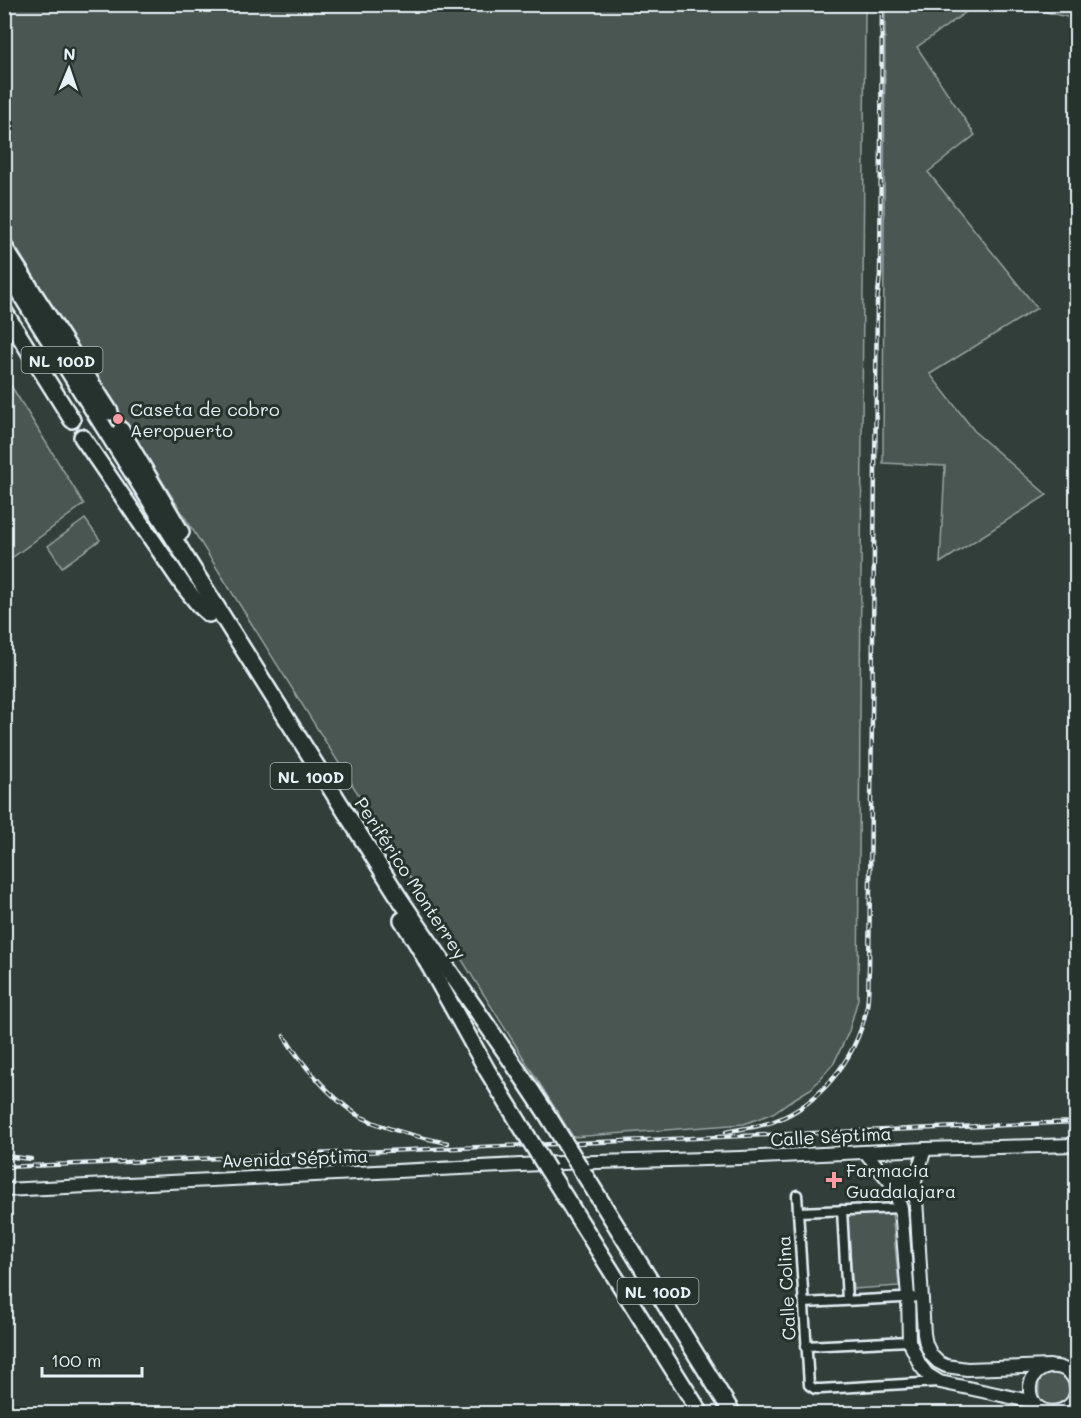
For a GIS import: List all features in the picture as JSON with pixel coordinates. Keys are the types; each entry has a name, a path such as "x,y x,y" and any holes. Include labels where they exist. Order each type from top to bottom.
{"highway":[{"path":"4,248 110,412"},
{"name":"Periférico Monterrey","path":"4,268 419,947 518,1121 701,1413"},
{"name":"Periférico Monterrey","path":"4,288 438,957 585,1166 734,1413"},
{"path":"4,311 72,420"},
{"path":"121,430 213,592 215,614"},
{"path":"82,437 183,585 199,605 215,614"}],"street":[{"name":"Calle Séptima","path":"585,1166 925,1149 1077,1145"},
{"path":"925,1149 915,1180 921,1297 926,1344 931,1355 946,1366 967,1369 1058,1366 1072,1374 1077,1385"},
{"path":"865,1152 891,1183 901,1208 909,1341 920,1365 927,1374 940,1382 1034,1402"},
{"name":"Avenida Séptima","path":"4,1190 585,1166"},
{"path":"891,1183 915,1180"},
{"name":"Calle Colina","path":"797,1196 809,1385 821,1389 940,1382"},
{"path":"798,1212 901,1208"},
{"path":"842,1210 847,1300"},
{"path":"804,1303 921,1297"},
{"path":"806,1346 909,1341"},
{"path":"1050,1366 1039,1371 1032,1380 1030,1392 1034,1402 1046,1412 1054,1413 1063,1411 1071,1405 1076,1396"},
{"path":"1076,1396 1077,1406"}],"shaded area":[{"path":"5,5 865,5 858,999 849,1031 834,1063 812,1088 773,1113 744,1124 573,1137 5,230"},
{"path":"885,5 976,5 917,47 975,135 928,172 1037,308 930,374 976,433 1047,495 940,563 945,466 883,463"},
{"path":"1015,5 1068,5 1076,19"},
{"path":"10,384 84,504 5,563 4,388"},
{"path":"85,519 100,540 62,567 48,546"},
{"path":"892,1212 899,1286 853,1289 847,1214"},
{"path":"1055,1372 1068,1378 1071,1388 1068,1398 1058,1407 1042,1402 1039,1396 1040,1378"}],"railway":[{"path":"726,1132 762,1125 782,1118 800,1108 816,1095 844,1064 862,1026 867,1006 877,302 880,275 882,4"},
{"path":"284,1036 316,1078 346,1107 358,1115 400,1132 448,1143"},
{"path":"4,1167 1076,1122"},
{"path":"4,1156 31,1159"}],"place":[{"name":"Caseta de cobro Aeropuerto","path":"118,419"},
{"name":"Farmacia Guadalajara","path":"834,1180"}]}
